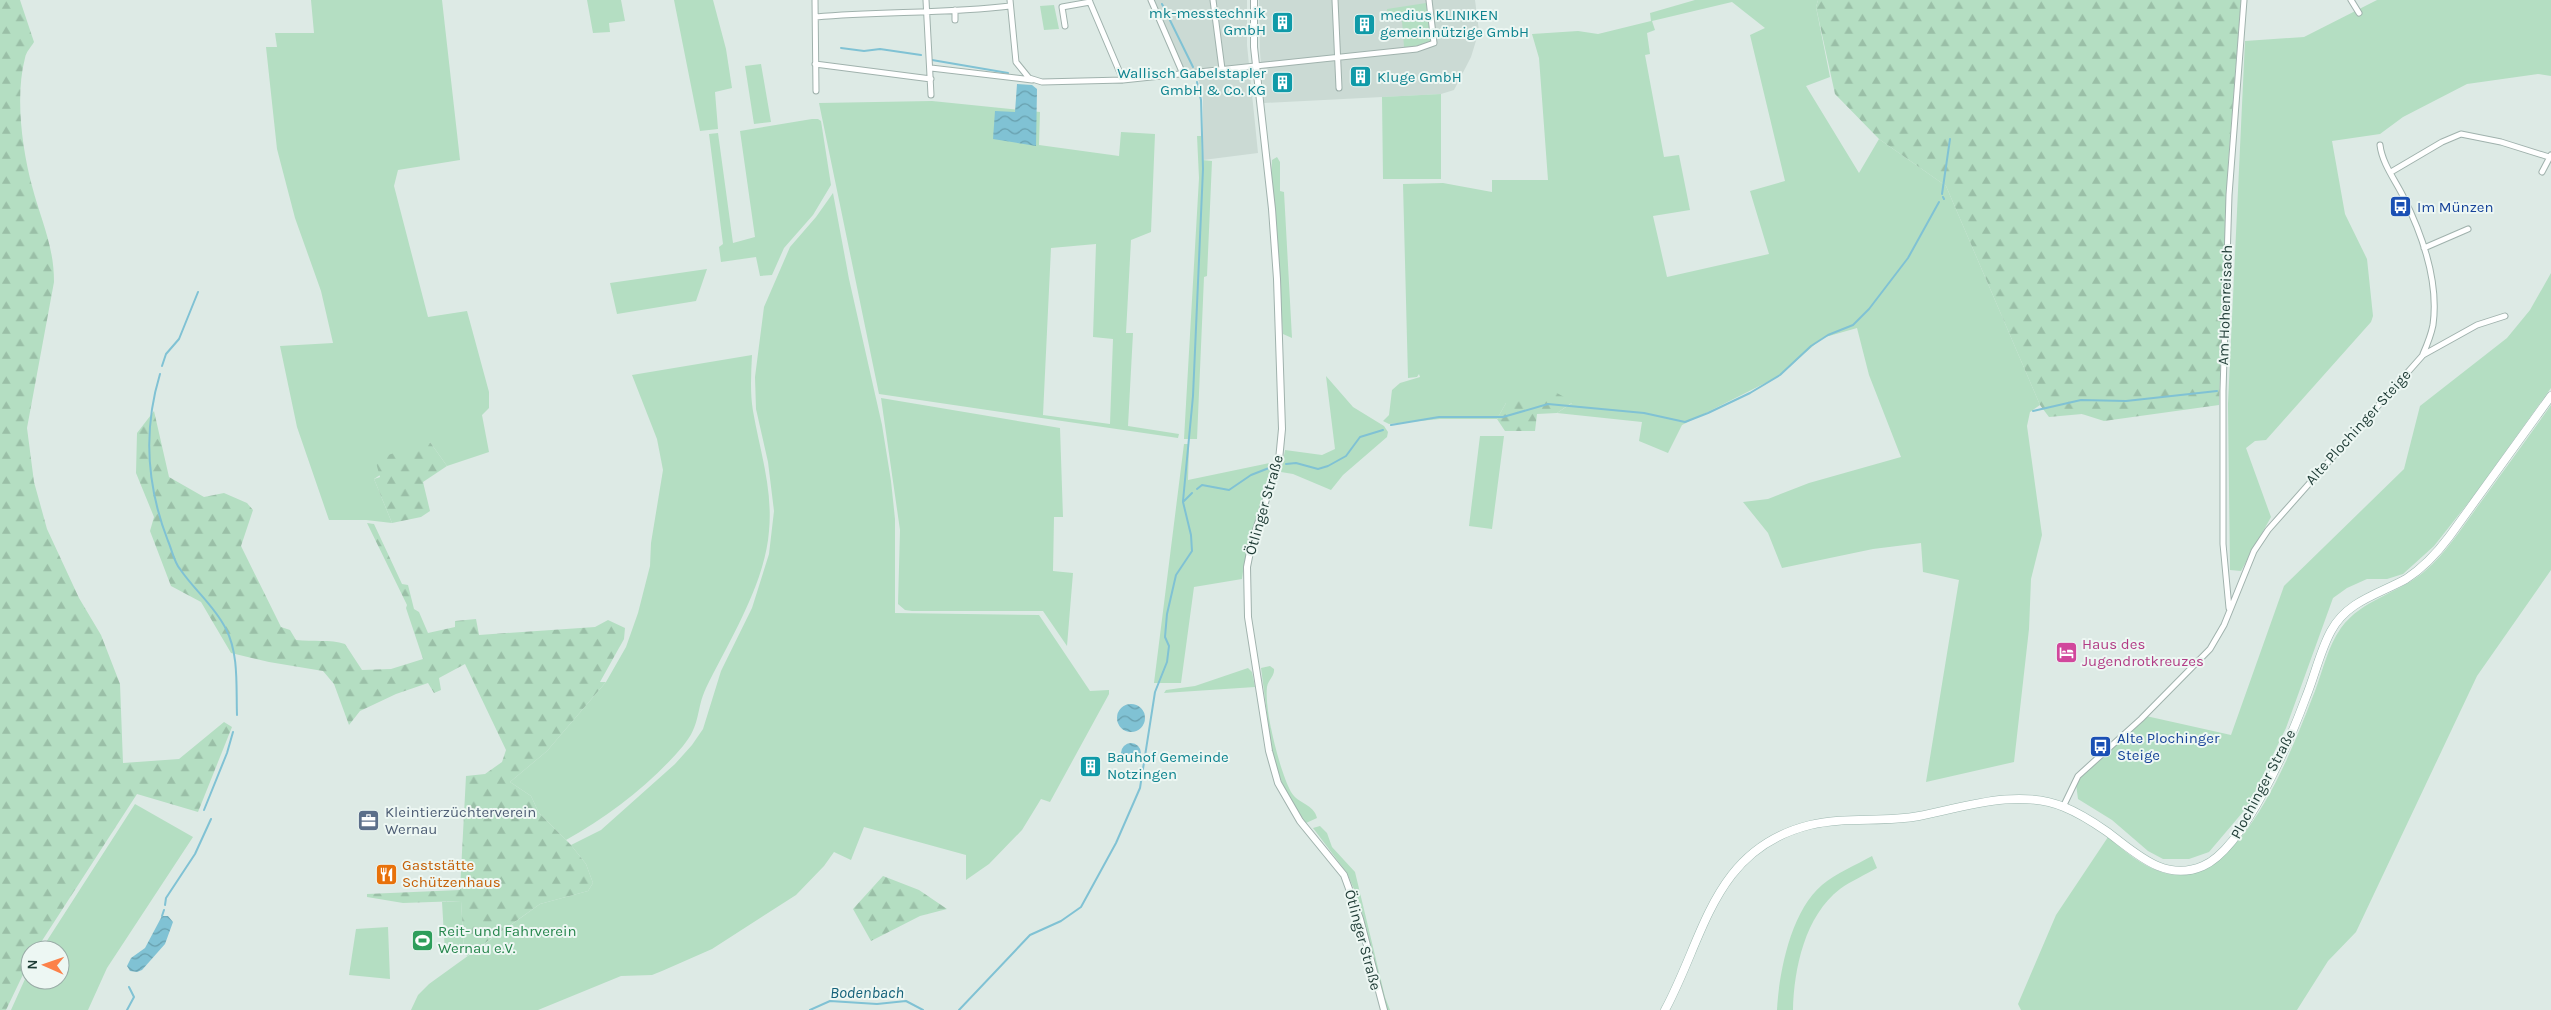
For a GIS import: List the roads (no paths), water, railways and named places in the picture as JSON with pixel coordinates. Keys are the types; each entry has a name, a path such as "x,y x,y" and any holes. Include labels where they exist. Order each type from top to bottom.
{"main road":[{"name":"Plochinger Straße","path":"1665,1010 1718,892 1744,862 1788,832 1829,822 1915,817 1993,801 2021,800 2063,806 2101,828 2144,861 2168,870 2202,867 2219,857 2238,836 2273,773 2297,721 2329,634 2338,619 2356,604 2407,578 2431,559 2449,538 2551,396"}],"street":[{"path":"815,0 816,91"},
{"path":"926,0 931,95"},
{"path":"1151,0 1183,74"},
{"path":"1213,0 1222,69"},
{"name":"Ötlinger Straße","path":"1254,0 1256,66 1272,209 1280,338 1282,429 1278,460 1252,542 1247,567 1248,618 1269,751 1278,783 1300,821 1344,875 1360,919 1384,1010"},
{"path":"1335,0 1339,88"},
{"path":"931,68 1042,82 1123,80 1337,59 1417,49 1434,43 1430,0"},
{"name":"Am Hohenreisach","path":"2229,611 2223,544 2223,392 2229,195 2244,0"},
{"path":"2351,0 2359,13"},
{"path":"1065,26 1062,7 1090,1 1123,80"},
{"path":"816,17 927,10 970,11 1010,3 1016,62 1029,78 1042,82"},
{"path":"955,10 955,20"},
{"path":"815,64 931,79"},
{"path":"2391,172 2442,142 2461,134 2501,142 2550,156 2542,172"},
{"path":"2380,145 2382,156 2410,210 2424,248 2433,288 2433,325 2423,355"},
{"path":"2424,248 2468,229"},
{"name":"Alte Plochinger Steige","path":"2063,806 2078,776 2141,719 2210,649 2222,631 2254,551 2268,530 2423,355 2477,326 2505,316"}],"water":[{"path":"1017,84 1032,85 1037,89 1036,146 993,139 995,111 1015,112"},
{"path":"1131,704 1141,708 1145,718 1141,728 1131,732 1121,728 1117,718 1121,708"},
{"path":"1127,743 1135,743 1141,749 1141,757 1135,763 1127,763 1121,757 1121,749"},
{"path":"162,916 168,916 173,922 165,944 142,970 137,972 130,971 127,966 131,958 145,948"}],"waterway":[{"path":"1162,4 1193,67"},
{"path":"841,48 864,51 880,49 921,55"},
{"path":"932,60 1008,73"},
{"path":"1183,501 1193,396 1203,169 1201,100 1197,82"},
{"path":"1942,194 1950,139"},
{"path":"1391,425 1439,417 1503,417 1548,404 1644,413 1685,422 1708,413 1750,393 1780,375 1811,346 1828,335 1853,325 1869,309 1908,258 1939,202"},
{"path":"162,366 166,354 179,339 198,292"},
{"path":"160,374 151,416 150,437 150,458 156,500 161,521 176,563 216,612 230,639 235,660 237,715"},
{"path":"2033,411 2081,400 2126,401 2217,391"},
{"path":"1286,464 1296,463 1318,469 1328,466 1346,456 1360,437 1383,430"},
{"path":"1197,489 1202,485 1229,490 1251,475 1269,468"},
{"path":"959,1010 1030,935 1061,921 1081,907 1116,843 1140,788 1155,692 1167,662 1169,646 1165,637 1167,614 1176,575 1192,551 1191,535 1183,502 1192,493"},
{"path":"204,810 227,753 233,732"},
{"path":"165,905 166,898 195,854 211,819"},
{"path":"162,916 164,910"},
{"path":"127,1010 134,997 129,987"},
{"name":"Bodenbach","path":"810,1010 830,1001 877,1004 906,1001 923,1010"}],"place":[{"name":"mk-messtechnik GmbH","path":"1282,22"},
{"name":"medius KLINIKEN gemeinnützige GmbH","path":"1364,24"},
{"name":"Kluge GmbH","path":"1361,77"},
{"name":"Wallisch Gabelstapler GmbH & Co. KG","path":"1282,82"},
{"name":"Im Münzen","path":"2401,207"},
{"name":"Haus des Jugendrotkreuzes","path":"2066,653"},
{"name":"Alte Plochinger Steige","path":"2101,747"},
{"name":"Bauhof Gemeinde Notzingen","path":"1091,766"},
{"name":"Kleintierzüchterverein Wernau","path":"369,821"},
{"name":"Gaststätte Schützenhaus","path":"386,874"},
{"name":"Reit- und Fahrverein Wernau e.V.","path":"422,940"}]}
